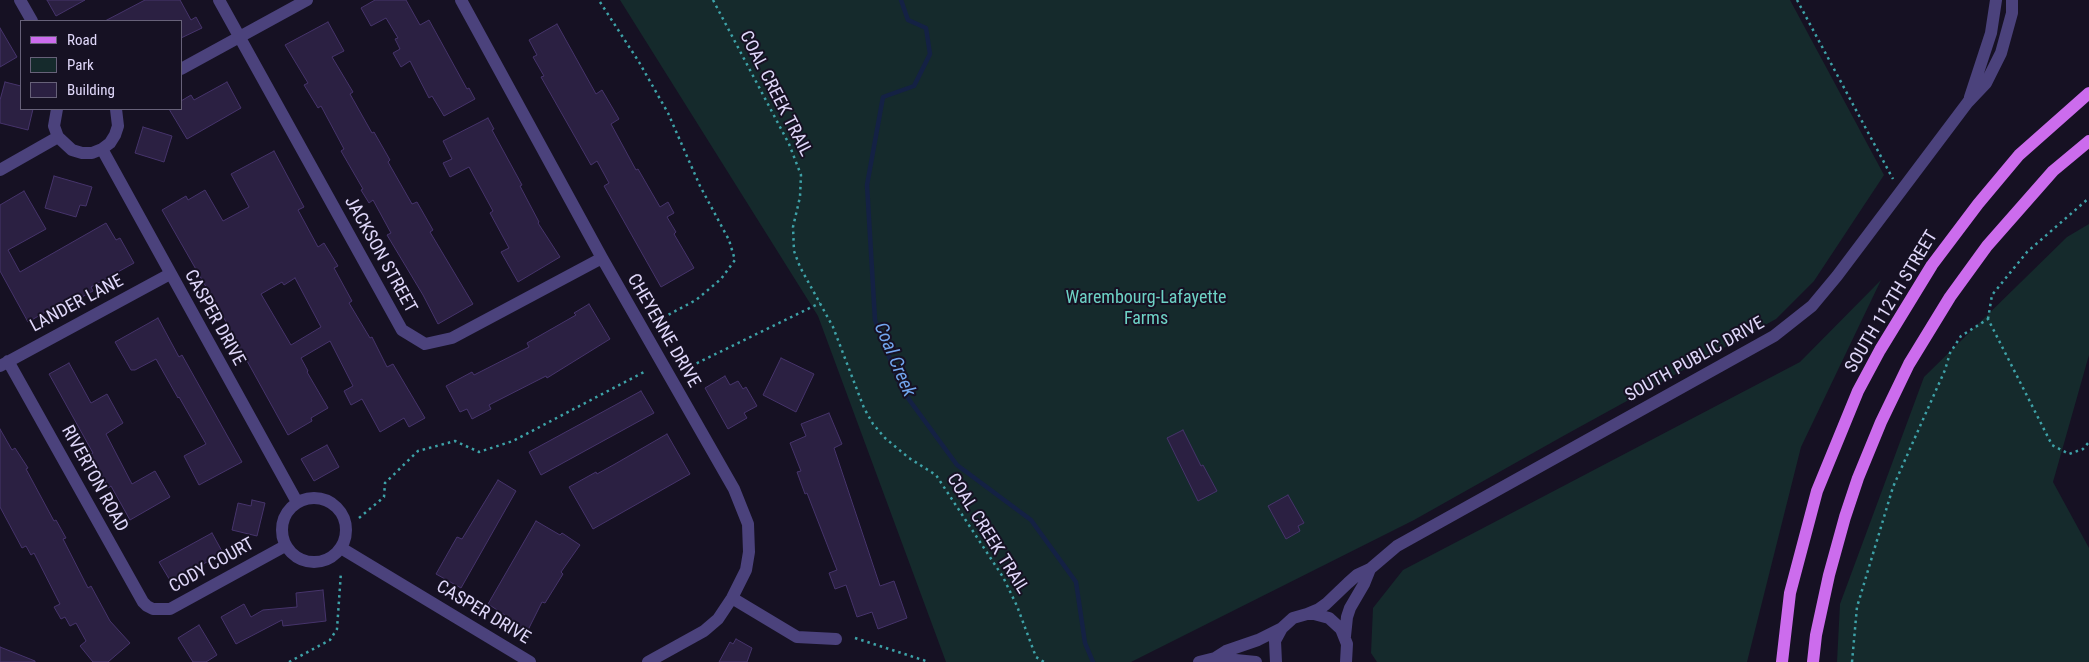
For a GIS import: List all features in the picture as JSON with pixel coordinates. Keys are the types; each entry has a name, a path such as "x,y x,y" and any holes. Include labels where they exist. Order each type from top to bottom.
{"main road":[{"name":"SOUTH 112TH STREET","path":"1782,662 1790,593 1817,491 1858,391 1880,350 1932,264 1978,204 2019,155 2089,92"},
{"path":"1813,662 1816,635 1829,575 1845,517 1858,478 1881,422 1909,364 1950,297 1987,246 2053,171 2089,141"}],"street":[{"path":"20,0 31,20"},
{"name":"JACKSON STREET","path":"219,0 402,330 425,344 452,338 602,258"},
{"path":"182,69 307,0"},
{"name":"CHEYENNE DRIVE","path":"461,0 602,258 734,489 748,524 749,552 746,570 732,598 718,619 704,631 653,661"},
{"name":"SOUTH PUBLIC DRIVE","path":"1968,102 1991,33 1996,0"},
{"name":"SOUTH PUBLIC DRIVE","path":"1370,569 1397,546 1748,350 1795,321 1812,306 1837,276 1968,102 1986,83 2001,53 2012,13 2012,0"},
{"path":"56,110 54,126 58,137 72,150 82,153 102,150 115,136 118,126 116,110"},
{"path":"0,170 58,137"},
{"name":"CASPER DRIVE","path":"102,150 297,502"},
{"name":"LANDER LANE","path":"4,364 170,274"},
{"name":"RIVERTON ROAD","path":"4,364 143,602 153,609"},
{"path":"315,498 324,500 339,510 346,528 346,537 341,548 328,560 319,563 309,563 291,554 285,546 282,537 284,517 289,508 297,502 315,498"},
{"name":"CODY COURT","path":"153,609 170,609 285,546"},
{"name":"CASPER DRIVE","path":"341,548 530,662"},
{"path":"1199,662 1215,658 1226,651 1258,640 1282,628 1293,618 1319,609 1357,575 1370,569"},
{"path":"1349,659 1345,636 1347,617 1370,569"},
{"path":"732,598 797,636 836,639"},
{"path":"1307,614 1322,615 1329,618 1341,629 1345,636"},
{"path":"1276,662 1275,641 1282,628"},
{"path":"1215,658 1256,662"}],"path":[{"name":"COAL CREEK TRAIL","path":"713,0 788,144 801,174 800,197 793,227 794,251 800,267 833,327 864,408 873,424 885,438 909,458 936,475 1003,577 1017,606 1036,657"},
{"path":"1797,0 1892,176"},
{"path":"600,2 639,62 668,113 700,186 729,240 735,260 721,279 696,300 658,320 644,331"},
{"path":"2089,198 2027,252 1992,295 1988,319 2052,445 2069,454 2083,449 2089,442"},
{"path":"685,369 820,303"},
{"path":"1852,662 1857,607 1893,487 1945,370 1950,353 1961,336 1988,319"},
{"path":"358,518 384,497 385,483 418,451 455,441 480,452 514,441 644,372"},
{"path":"289,662 330,640 337,629 341,572"},
{"path":"855,638 928,662"},
{"path":"1032,662 1036,657 1044,662"}],"green space":[{"name":"Warembourg-Lafayette Farms","path":"620,0 1790,0 1884,175 1814,281 1776,319 1414,520 1131,662 946,662 818,316"},
{"path":"2089,224 2089,355 2053,482 2089,548 2089,662 1837,662 1840,604 1924,377 2067,237"},
{"path":"1881,280 1801,447 1747,662 1377,662 1371,653 1373,608 1403,570 1800,362"}],"building":[{"path":"47,0 85,0 56,16"},
{"path":"145,0 180,0 191,20 196,17 202,28 182,38 182,20 107,20"},
{"path":"375,0 406,0 420,25 429,20 467,89 469,88 475,99 444,116 432,96 429,98 410,61 401,67 393,53 400,49 395,39 398,38 386,18 371,26 361,8"},
{"path":"328,22 344,51 332,57 353,92 350,94 390,160 388,162 412,204 417,202 433,230 430,232 473,304 438,324 387,235 391,233 373,200 369,203 361,190 363,189 341,151 344,149 321,106 318,108 304,85 308,83 285,45"},
{"path":"557,24 596,94 602,90 619,119 611,124 636,170 638,169 660,207 668,202 674,213 667,217 676,232 674,234 694,268 661,287 604,186 609,183 597,161 591,165 541,77 544,76 533,57 537,55 529,40"},
{"path":"0,28 17,57 0,67"},
{"path":"5,82 20,86 20,110 33,110 28,130 0,123 0,100"},
{"path":"227,82 241,108 187,139 170,110 182,110 182,100 191,95 194,100"},
{"path":"488,118 494,129 492,130 522,185 520,186 538,223 560,257 518,282 501,252 509,248 490,213 493,211 469,167 450,177 443,163 452,159 443,141"},
{"path":"143,127 172,136 164,162 135,153"},
{"path":"274,151 304,207 298,210 318,247 324,243 338,266 334,268 352,301 349,303 370,338 372,337 387,367 393,364 425,418 409,427 404,418 380,432 362,399 351,405 344,391 353,386 330,341 301,358 328,408 311,418 312,421 288,435 246,359 244,360 226,329 229,327 162,210 186,196 188,200 205,190 223,221 249,207 231,174","holes":["295,278 321,327 291,345 261,294 282,282 284,285"]},
{"path":"54,176 92,187 86,206 80,205 76,217 45,208"},
{"path":"24,191 46,229 8,250 20,272 106,223 116,240 120,238 134,263 91,287 93,291 67,305 65,301 28,322 0,271 0,205"},
{"path":"589,304 610,339 547,378 546,376 489,405 491,409 472,419 467,409 460,412 446,386 472,372 474,375 529,347 527,343 576,315 574,313"},
{"path":"158,318 179,357 182,355 242,462 199,485 184,456 206,444 179,397 156,359 135,370 131,370 115,342"},
{"path":"781,358 814,374 796,412 763,395"},
{"path":"69,363 91,403 107,394 123,423 106,434 132,484 155,471 170,497 130,520 111,486 108,488 91,454 93,453 49,374"},
{"path":"725,376 730,385 738,381 743,389 746,387 757,406 744,413 747,418 728,429 705,388"},
{"path":"641,391 654,413 541,475 529,452"},
{"path":"829,413 842,444 834,448 880,586 894,581 907,618 878,629 872,612 857,617 846,585 835,589 829,573 837,570 807,493 805,494 797,472 801,471 790,443 806,436 801,424"},
{"path":"0,429 12,450 15,448 28,468 26,469 54,521 56,520 66,538 63,539 88,588 91,586 110,621 130,643 108,662 93,662 80,646 86,641 76,623 70,626 65,617 61,619 54,607 60,604 34,553 31,555 26,546 22,548 0,507"},
{"path":"1183,430 1201,466 1203,465 1217,491 1198,501 1167,438"},
{"path":"667,434 690,474 593,529 569,487 596,472 597,474"},
{"path":"327,445 339,467 314,481 301,459"},
{"path":"498,480 516,491 461,588 436,574 457,537 462,539"},
{"path":"1288,495 1304,523 1298,526 1300,531 1286,539 1268,506"},
{"path":"252,500 265,503 257,536 232,530 238,503 251,506"},
{"path":"536,521 560,535 562,533 580,545 561,572 563,574 545,603 542,602 527,632 509,621 511,619 488,604"},
{"path":"212,533 223,553 171,582 159,562"},
{"path":"323,590 326,621 283,626 282,620 236,644 221,617 244,604 251,617 263,610 297,607 296,593"},
{"path":"199,625 217,655 206,662 193,662 178,638"},
{"path":"736,639 752,648 747,662 719,662 730,642 733,644"},
{"path":"0,647 35,661 35,662 0,662"}],"waterway":[{"name":"Coal Creek","path":"901,0 908,20 926,28 930,54 914,86 883,97 867,185 875,320 902,390 957,465 1031,520 1076,582 1085,643 1093,662"}]}
